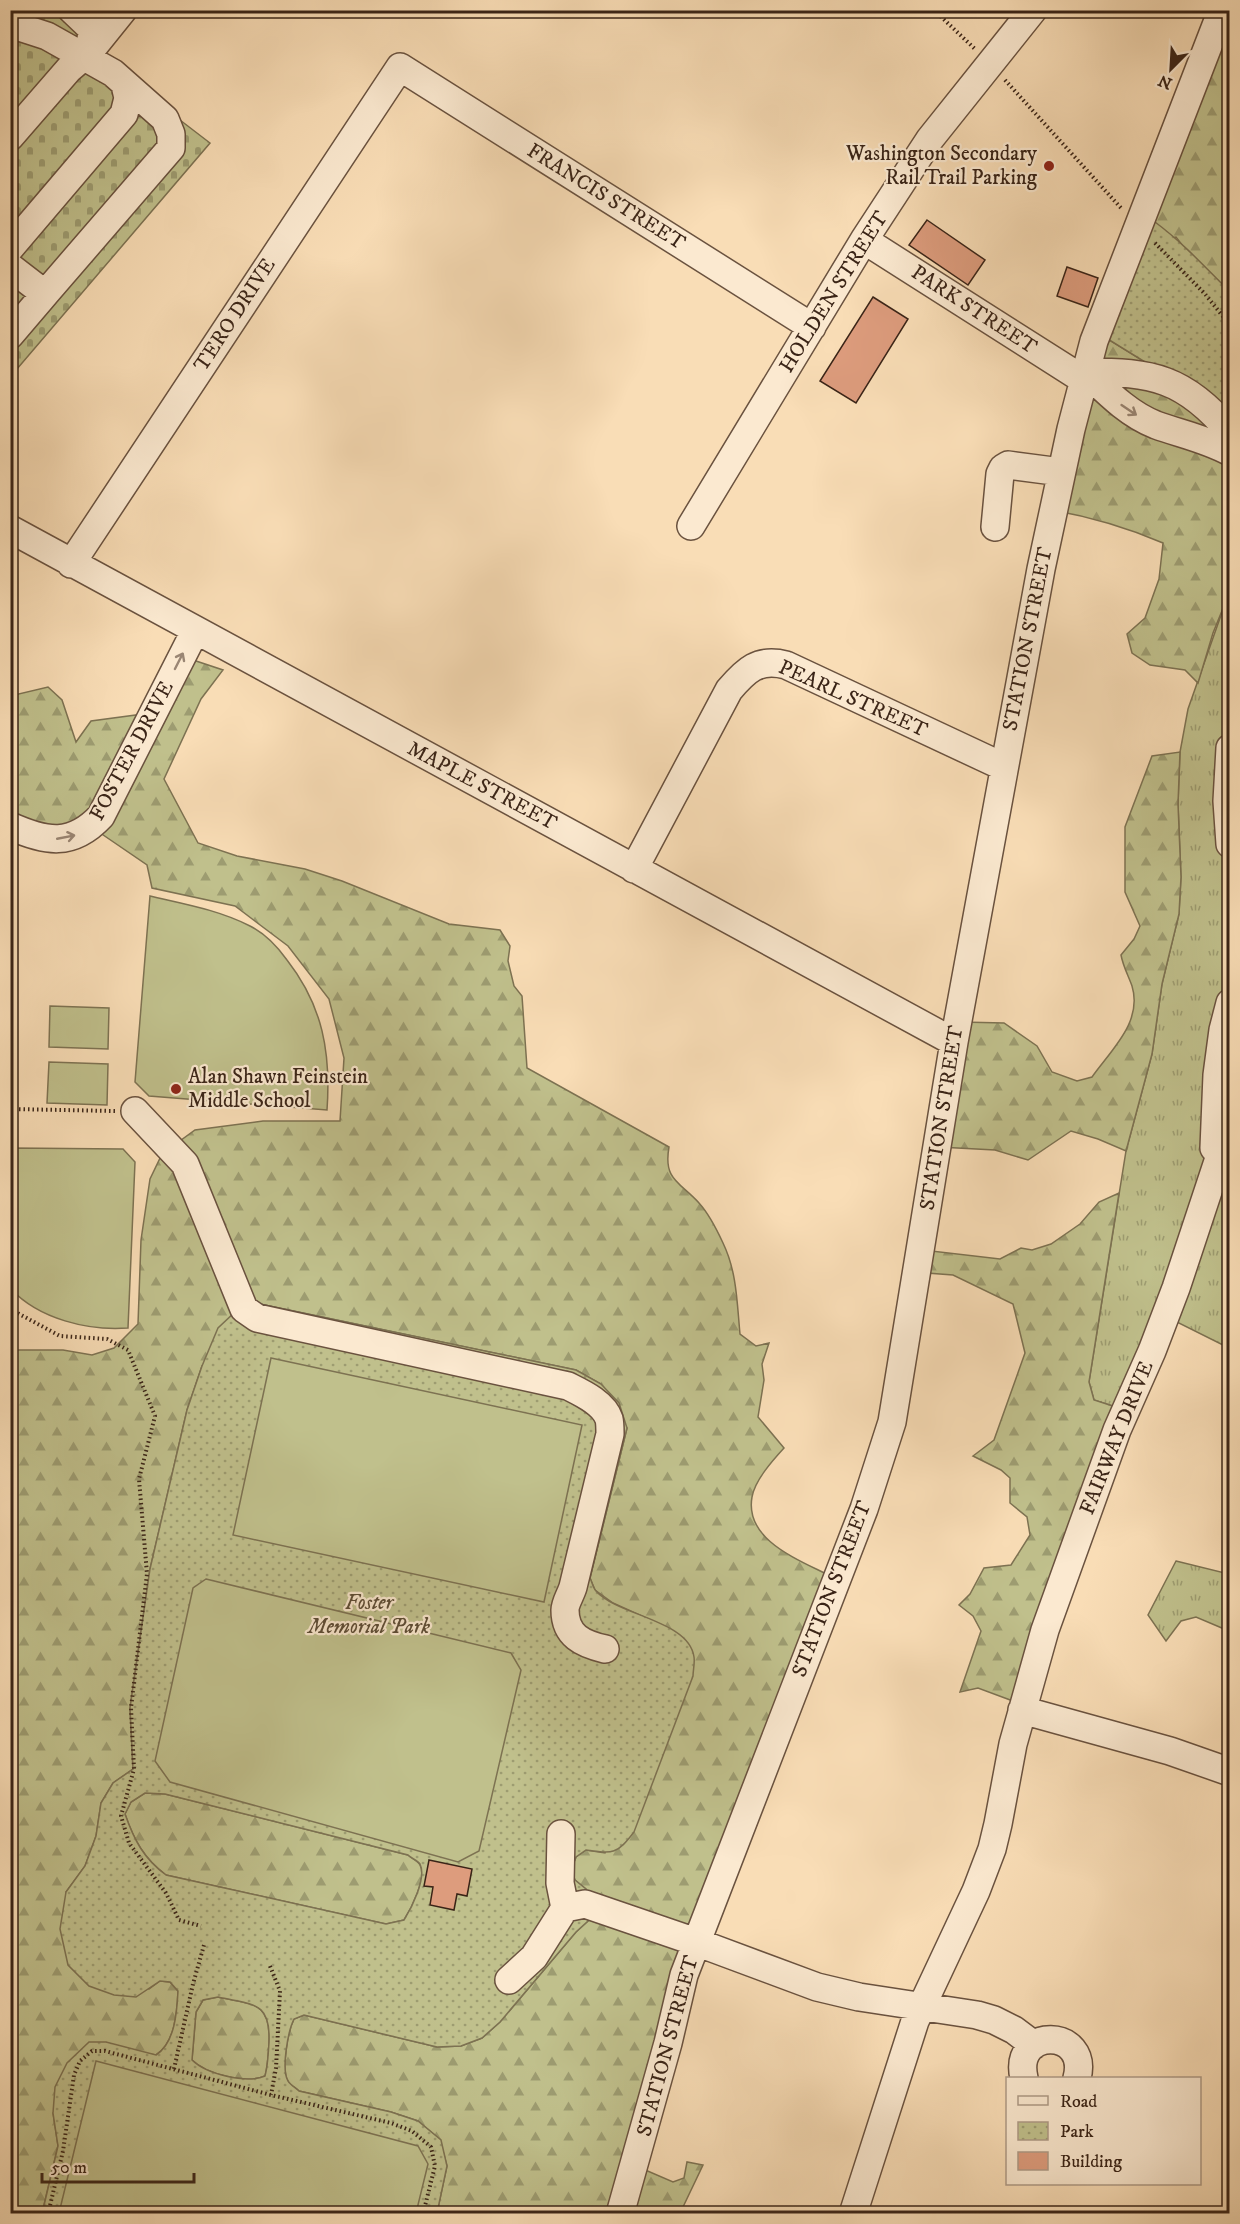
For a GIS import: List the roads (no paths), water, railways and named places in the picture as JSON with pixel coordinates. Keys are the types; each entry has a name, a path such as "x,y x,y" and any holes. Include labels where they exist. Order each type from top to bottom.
{"street":[{"path":"72,10 92,29 80,57"},
{"path":"10,137 123,10"},
{"name":"HOLDEN STREET","path":"691,526 864,240 930,139 1033,10"},
{"name":"STATION STREET","path":"620,2214 665,2054 684,1975 864,1509 892,1422 954,1042 1061,472 1094,341 1222,10"},
{"path":"10,335 171,148 171,134 165,119 114,73 80,57 56,40 18,34"},
{"name":"FRANCIS STREET","path":"400,67 812,327"},
{"name":"TERO DRIVE","path":"71,564 400,67"},
{"path":"10,248 124,114 128,98 125,85"},
{"name":"PARK STREET","path":"864,240 1085,376"},
{"path":"10,267 45,294"},
{"path":"1085,376 1123,372 1158,378 1187,392 1203,404 1230,432"},
{"path":"1085,376 1140,418 1202,439 1230,452"},
{"path":"995,527 1000,474 1003,468 1008,465 1061,472"},
{"name":"MAPLE STREET","path":"10,529 954,1042"},
{"name":"FOSTER DRIVE","path":"10,826 35,837 55,839 73,837 90,828 101,816 195,631"},
{"name":"PEARL STREET","path":"634,869 729,690 747,671 758,664 786,665 1004,767"},
{"path":"1230,748 1227,801 1230,844"},
{"name":"FAIRWAY DRIVE","path":"1215,1168 1213,1140 1217,1075 1223,1030 1230,1004"},
{"path":"135,1111 185,1164 244,1309 257,1318 568,1386 598,1404 609,1419 610,1434 573,1587 564,1608 569,1630 586,1645 605,1649"},
{"name":"FAIRWAY DRIVE","path":"853,2214 921,2006 992,1850 1012,1744 1045,1630 1118,1430 1176,1288 1230,1125"},
{"path":"1022,1710 1170,1751 1230,1772"},
{"path":"509,1980 534,1957 565,1908 560,1883 561,1834"},
{"path":"565,1908 585,1904 817,1987 859,1997 959,2012 994,2020 1014,2030 1034,2045"},
{"path":"1024,2077 1023,2060 1027,2051 1034,2045 1051,2039 1068,2045 1079,2060 1077,2077"}],"place":[{"name":"Washington Secondary Rail Trail Parking","path":"1049,166"},
{"name":"Alan Shawn Feinstein Middle School","path":"176,1089"}],"park label":[{"name":"Foster Memorial Park","path":"369,1615"}]}
